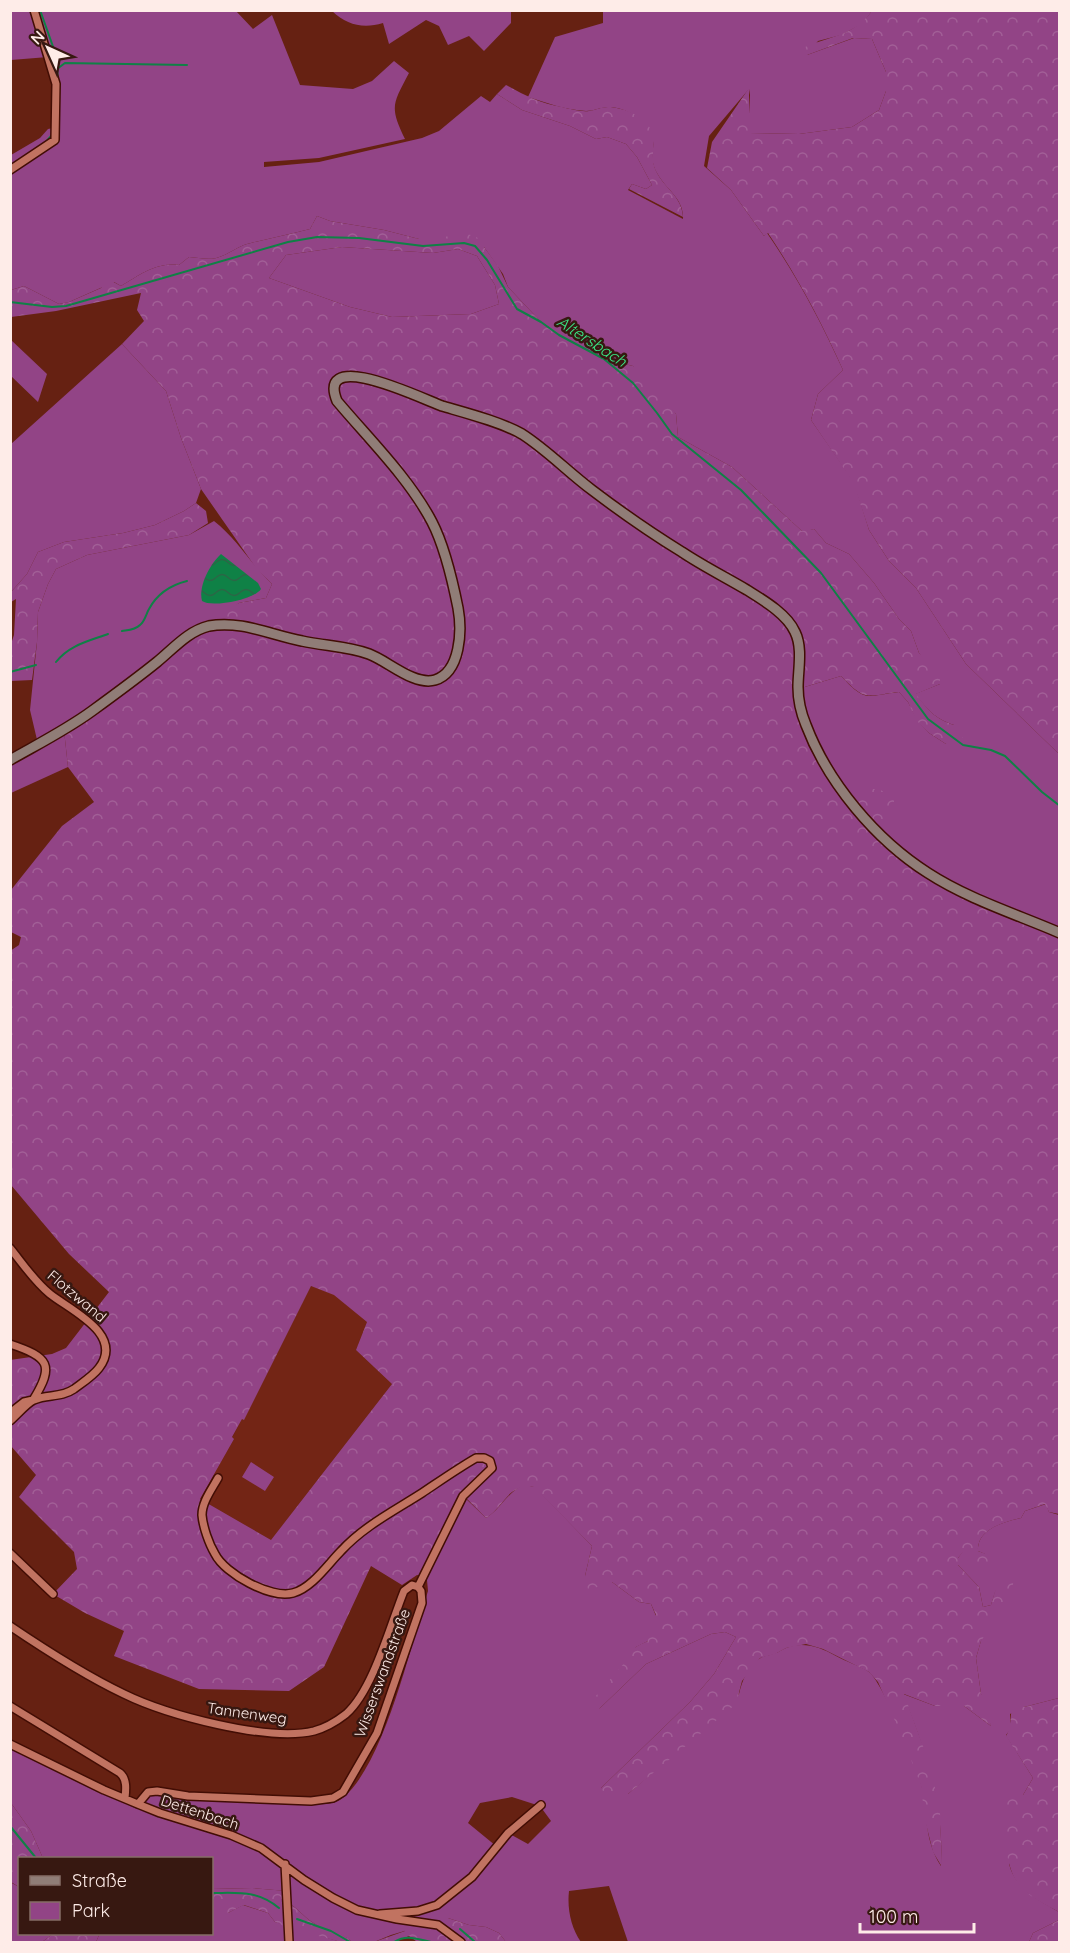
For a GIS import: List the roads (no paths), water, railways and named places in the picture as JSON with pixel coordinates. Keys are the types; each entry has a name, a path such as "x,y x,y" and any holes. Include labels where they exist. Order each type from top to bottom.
{"street":[{"path":"10,170 55,140 56,84 34,10"},
{"path":"10,760 64,730 130,683 185,638 207,627 236,625 369,654 421,681 435,680 448,672 459,643 460,618 454,587 442,550 432,522 410,488 337,400 333,391 334,382 342,376 351,375 389,385 520,433 591,489 683,553 761,599 786,620 795,632 799,648 798,688 806,725 826,765 863,816 902,853 928,873 964,892 1059,933"},
{"name":"Flotzwand","path":"10,1248 32,1276 50,1293 91,1323 102,1335 106,1352 99,1368 67,1393 33,1400"},
{"path":"10,1344 27,1349 44,1362 46,1370 45,1380 33,1400 10,1421"},
{"path":"10,1413 24,1402 33,1400"},
{"name":"Wisserswandstraße","path":"138,1804 148,1792 157,1791 188,1796 311,1801 333,1798 343,1792 377,1733 422,1603 421,1590 418,1587 463,1496 492,1468 490,1461 476,1458 366,1527 345,1545 304,1588 292,1593 264,1590 232,1572 215,1556 202,1514 208,1495 218,1478"},
{"path":"10,1553 52,1594"},
{"name":"Tannenweg","path":"10,1626 69,1665 100,1682 125,1695 172,1713 277,1734 303,1733 331,1724 357,1702 374,1667 404,1591 412,1585 418,1587"},
{"path":"10,1706 120,1773 126,1785 125,1798"},
{"name":"Dettenbach","path":"10,1744 138,1804 231,1835 261,1848 304,1880 357,1910 438,1925 461,1942"},
{"name":"Dettenbach","path":"375,1915 418,1911 436,1905 472,1877 508,1833 541,1805"},
{"path":"285,1864 289,1942"}],"water":[{"path":"221,554 258,583 261,589 251,596 233,601 207,603 202,601 201,595 206,576"}],"waterway":[{"path":"40,10 58,67"},
{"path":"58,81 57,69 65,63 187,65"},
{"path":"59,120 59,131"},
{"path":"45,143 51,136"},
{"name":"Altersbach","path":"10,302 52,307 66,306 288,242 317,237 359,238 423,246 464,243 475,246 487,260 517,309 604,359 633,383 672,434 741,490 821,573 928,719 963,745 991,750 1005,756 1060,806"},
{"path":"122,631 138,627 160,595 175,585 187,581"},
{"path":"56,662 67,651 108,634"},
{"path":"10,672 36,665"},
{"path":"10,1826 35,1857"},
{"path":"213,1893 255,1895 279,1908"},
{"path":"297,1919 331,1931 350,1942"},
{"path":"460,1929 475,1942"},
{"path":"394,1942 408,1938 431,1942"}]}
